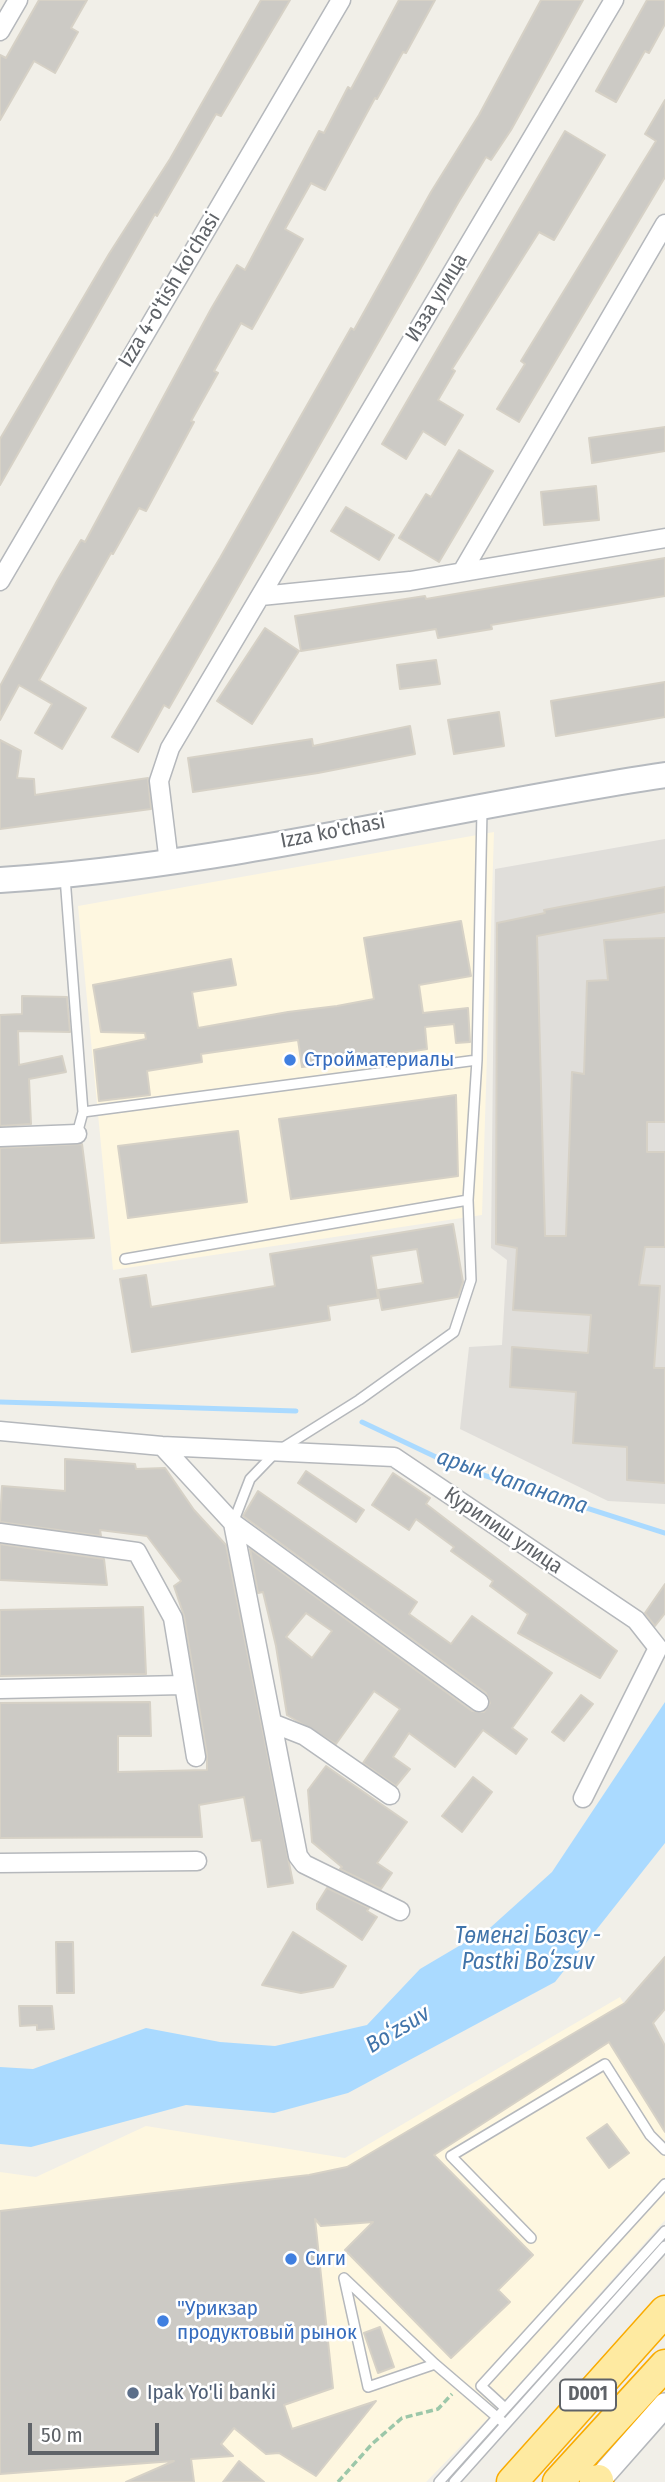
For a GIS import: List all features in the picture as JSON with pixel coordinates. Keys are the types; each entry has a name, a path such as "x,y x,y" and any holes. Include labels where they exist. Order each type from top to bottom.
{"highway":[{"name":"D001","path":"512,2482 665,2311"},
{"name":"D001","path":"582,2478 665,2365"}],"main road":[{"name":"Izza ko'chasi","path":"0,880 65,876 169,863 482,804 665,775"}],"street":[{"path":"0,32 18,0"},
{"name":"Izza 4-o'tish ko'chasi","path":"0,580 341,0"},
{"name":"Изза улица","path":"169,863 159,781 170,748 614,0"},
{"path":"462,572 665,224"},
{"path":"261,596 410,581 665,538"},
{"path":"0,1137 77,1134"},
{"name":"Курилиш улица","path":"0,1431 162,1446 394,1457 636,1620 658,1648 583,1798"},
{"path":"162,1446 233,1522 479,1702"},
{"path":"233,1522 298,1856 304,1864 400,1911"},
{"path":"0,1533 137,1552 173,1618 196,1757"},
{"path":"0,1689 183,1685"},
{"path":"272,1723 304,1737 390,1794"},
{"path":"0,1863 197,1861"},
{"path":"582,2478 665,2405"}],"lane":[{"path":"233,1522 250,1479 276,1452 359,1400 454,1332 471,1280 468,1200 477,1060 482,804"},
{"path":"65,876 83,1112 77,1134"},
{"path":"83,1112 477,1060"},
{"path":"125,1259 468,1200"},
{"path":"531,2238 451,2156 605,2064 650,2135 665,2150"},
{"path":"650,2135 665,2144"},
{"path":"505,2408 481,2386 665,2184"},
{"path":"454,2482 501,2420 505,2408 665,2231"},
{"path":"439,2482 665,2246"},
{"path":"435,2364 368,2387 344,2278 435,2364 501,2420"}],"path":[{"path":"338,2482 364,2452 402,2418 438,2409 460,2386"}],"shaded area":[{"name":"Стройматериалы","path":"494,832 482,1215 113,1270 78,906"},
{"path":"665,839 665,1504 608,1501 460,1429 469,1347 502,1345 507,1260 491,1248 495,869"},
{"path":"620,1997 665,2078 665,2220 497,2409 426,2482 0,2482 0,2172 36,2177 146,2126 345,2158"}],"water":[{"name":"Төменгі Бозсу - Pastki Boʻzsuv","path":"665,1702 665,1843 555,1982 348,2093 274,2113 186,2105 31,2147 0,2144 0,2067 33,2069 146,2028 220,2042 275,2046 367,2025 420,1969 491,1927 552,1872"}],"building":[{"path":"39,0 87,0 71,28 78,32 55,73 34,61 0,120 0,55 6,58"},
{"path":"261,0 290,0 221,116 216,114 157,216 155,214 0,485 0,439 109,254 170,159"},
{"path":"399,0 435,0 406,53 403,52 377,99 375,98 325,190 311,183 285,229 303,239 252,329 241,323 214,371 218,373 191,421 194,422 146,511 139,508 39,680 86,708 62,749 35,733 52,704 19,685 0,720 0,686 57,581 81,540 85,542 211,309 237,265 245,270 319,131 324,133 348,87 351,89"},
{"path":"541,0 583,0 511,130 491,160 486,157 458,203 169,708 164,705 138,752 112,737 220,558 351,328 354,330 431,192 479,115"},
{"path":"647,0 665,0 665,24 649,53 645,51 616,102 596,91"},
{"path":"665,100 665,177 519,422 497,409 525,364 521,361 656,141 645,134"},
{"path":"565,131 605,155 554,240 539,232 452,369 455,371 438,400 463,415 445,445 423,431 406,459 382,444"},
{"path":"665,427 665,451 592,463 589,438"},
{"path":"459,450 493,471 439,562 399,538 426,494 431,497"},
{"path":"596,486 599,520 544,525 541,492"},
{"path":"346,507 394,535 379,560 331,531"},
{"path":"665,558 665,596 491,625 492,629 438,638 436,629 301,651 295,616 425,596 426,599"},
{"path":"265,628 299,651 252,724 217,701"},
{"path":"436,660 440,684 400,689 397,665"},
{"path":"665,682 665,717 556,736 551,701"},
{"path":"499,712 504,746 454,754 448,720"},
{"path":"410,726 415,754 318,773 193,792 188,758 312,739 313,746"},
{"path":"0,740 21,751 17,778 34,779 35,795 148,778 151,809 0,829"},
{"path":"665,887 665,912 537,936 545,1236 566,1236 572,1072 584,1074 587,981 608,980 604,940 665,938 665,1122 647,1122 647,1152 665,1152 665,1247 645,1247 639,1285 660,1286 654,1368 665,1368 665,1483 627,1480 627,1447 573,1443 576,1392 510,1387 512,1347 588,1353 591,1315 513,1310 517,1248 496,1244 497,923 545,913 544,910"},
{"path":"461,921 471,976 419,985 423,1013 468,1008 470,1042 456,1043 454,1024 425,1027 427,1049 345,1062 302,1067 298,1040 201,1054 202,1062 147,1071 150,1095 99,1101 94,1050 146,1039 145,1033 101,1032 93,985 231,959 236,985 192,992 198,1028 337,1006 374,999 364,938"},
{"path":"22,996 67,997 70,1032 18,1031 19,1065 62,1056 66,1072 29,1079 31,1124 0,1126 0,1015 22,1014"},
{"path":"456,1095 458,1176 291,1199 279,1119"},
{"path":"238,1131 247,1202 128,1218 118,1146"},
{"path":"82,1144 94,1238 0,1243 0,1148"},
{"path":"453,1224 463,1282 458,1297 382,1310 378,1290 423,1283 417,1249 371,1256 378,1298 328,1306 330,1320 132,1352 120,1279 146,1275 151,1307 275,1286 270,1254"},
{"path":"65,1459 135,1464 136,1469 165,1468 194,1510 226,1545 293,1883 268,1887 261,1840 252,1841 244,1797 199,1805 202,1837 0,1838 0,1703 150,1702 151,1736 118,1736 118,1772 207,1770 207,1755 184,1616 174,1586 181,1581 147,1536 100,1530 101,1536 0,1522 2,1486 65,1491"},
{"path":"306,1471 364,1510 356,1522 298,1483"},
{"path":"393,1473 430,1498 426,1504 617,1651 600,1678 518,1633 528,1614 490,1586 493,1581 451,1551 454,1547 416,1519 409,1530 372,1505"},
{"path":"258,1491 417,1602 409,1614 451,1644 472,1616 552,1673 512,1728 527,1739 516,1754 483,1730 455,1767 409,1733 393,1757 410,1769 396,1786 363,1763 400,1709 374,1691 336,1744 287,1715 276,1646 263,1592 258,1593 250,1549 472,1711 484,1712 490,1703 486,1693 243,1516","holes":["306,1613 332,1631 312,1658 286,1637"]},
{"path":"0,1544 104,1559 107,1585 0,1580"},
{"path":"665,1584 665,1613 655,1626 645,1613"},
{"path":"143,1607 146,1674 0,1676 0,1610"},
{"path":"581,1695 593,1704 564,1741 552,1732"},
{"path":"326,1766 407,1822 377,1863 392,1873 381,1889 340,1869 342,1867 312,1842 308,1790"},
{"path":"473,1777 492,1792 462,1832 442,1816"},
{"path":"327,1888 369,1908 367,1911 377,1917 362,1940 317,1909 317,1904"},
{"path":"293,1932 346,1966 333,1987 301,1993 262,1985"},
{"path":"56,1942 73,1942 74,1993 57,1993"},
{"name":"\"Урикзар продуктовый рынок","path":"665,1957 665,2009 653,2023 665,2046 665,2132 609,2042 434,2155 533,2255 498,2290 510,2302 451,2358 345,2250 373,2222 321,2226 315,2219 333,2388 284,2405 292,2429 376,2401 316,2476 279,2453 266,2454 234,2428 221,2444 233,2456 191,2459 194,2482 126,2482 174,2461 0,2474 0,2211 309,2175 347,2167 625,2003"},
{"path":"19,2006 52,2006 54,2029 37,2030 37,2025 20,2026"},
{"path":"607,2124 629,2153 609,2168 587,2138"},
{"path":"380,2327 394,2367 378,2373 364,2333"},
{"path":"239,2461 264,2482 223,2482"}],"waterway":[{"name":"арык Чапаната","path":"0,1402 296,1411"},
{"name":"арык Чапаната","path":"362,1422 455,1466 665,1533"}],"place":[{"name":"Стройматериалы","path":"290,1060"},
{"name":"Сиги","path":"291,2259"},
{"name":"\"Урикзар продуктовый рынок","path":"163,2321"},
{"name":"Ipak Yo'li banki","path":"133,2393"}],"water label":[{"name":"Boʻzsuv","path":"398,2030"}]}
